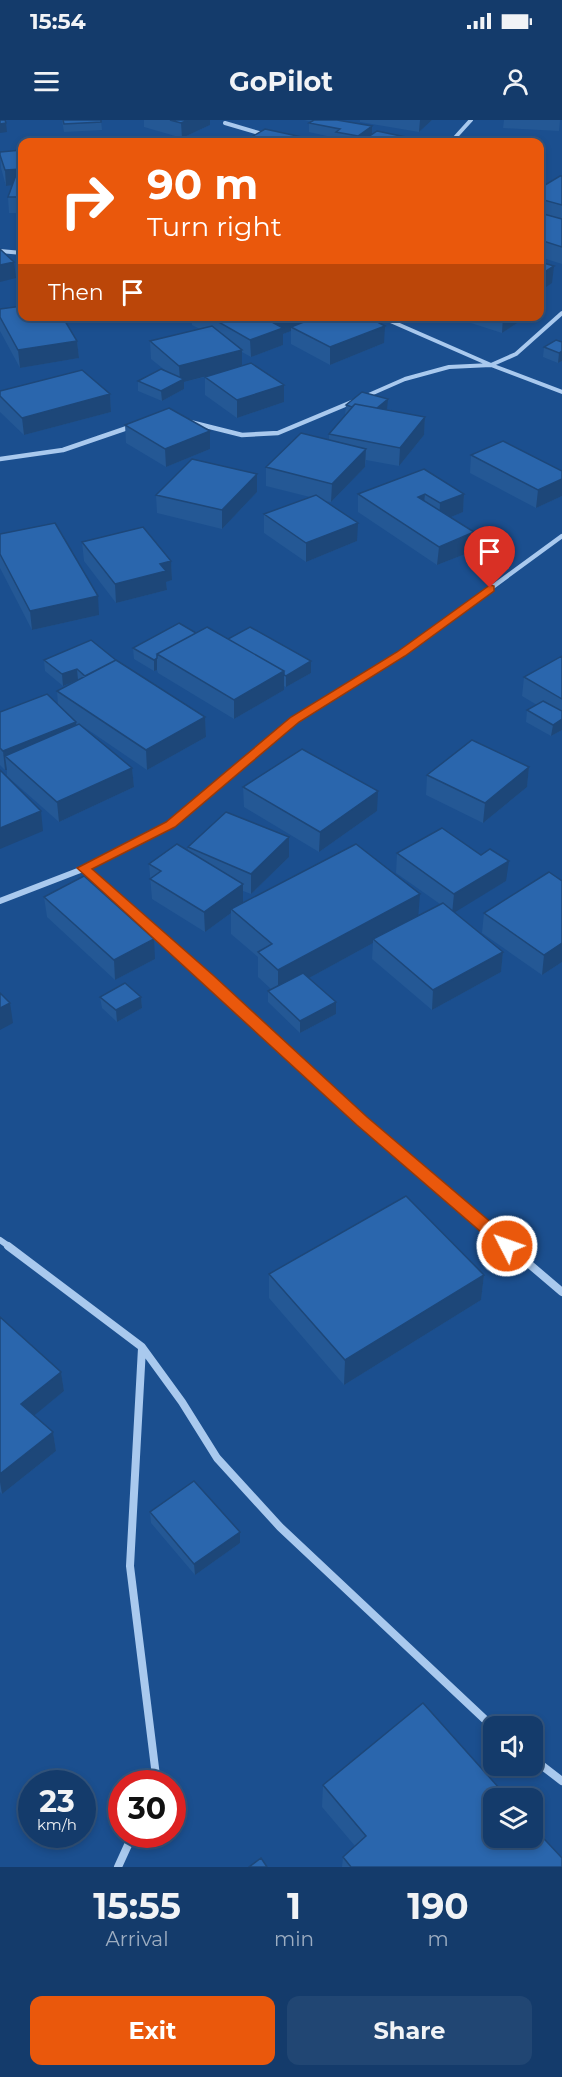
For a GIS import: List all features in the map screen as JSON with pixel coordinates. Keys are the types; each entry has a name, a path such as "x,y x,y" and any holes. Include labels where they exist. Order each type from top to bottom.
{"street":[{"path":"455,138 471,120"},
{"path":"225,123 270,136"},
{"path":"0,251 18,253"},
{"path":"185,421 242,435 278,433 323,416 405,379 449,367 491,365 516,354 562,313"},
{"path":"390,321 491,365 562,392"},
{"path":"0,459 63,450 143,424"},
{"path":"0,901 83,868 170,824 295,719 401,654 562,536"},
{"path":"83,868 362,1121 562,1292"},
{"path":"0,1239 142,1347 182,1402 217,1458 280,1527 483,1718"},
{"path":"142,1347 130,1566 155,1770"},
{"path":"543,1766 562,1781"},
{"path":"118,1867 127,1848"}],"building":[{"path":"63,120 101,120 101,122 64,124"},
{"path":"170,120 188,120 181,123"},
{"path":"314,120 337,120 372,126 358,136 336,132 340,129 309,123"},
{"path":"265,129 306,138 250,138"},
{"path":"377,131 410,138 367,138"},
{"path":"18,150 18,169 5,170 0,152"},
{"path":"16,175 18,175 18,197 8,197"},
{"path":"562,176 562,205 544,200 544,186"},
{"path":"544,214 562,219 562,247 544,241"},
{"path":"0,249 14,262 0,265"},
{"path":"544,263 554,266 544,272"},
{"path":"18,307 18,321 65,321 77,341 18,350 0,317 0,309"},
{"path":"217,321 270,321 283,328 250,340"},
{"path":"306,321 376,321 385,326 330,347 291,327"},
{"path":"212,326 242,350 179,366 150,341"},
{"path":"556,340 562,342 562,351 559,353 544,347"},
{"path":"251,363 284,385 237,400 205,377"},
{"path":"161,369 184,379 161,391 138,381"},
{"path":"82,370 110,394 22,418 0,396 0,391"},
{"path":"362,392 388,399 377,408 355,404 352,407 346,405"},
{"path":"355,404 425,417 400,448 329,434"},
{"path":"169,408 210,431 165,449 125,425"},
{"path":"301,433 366,449 332,484 266,467"},
{"path":"503,441 562,471 562,479 538,490 471,455"},
{"path":"192,459 257,474 222,510 156,495"},
{"path":"424,469 464,494 440,503 425,494 418,497 474,532 439,547 358,494"},
{"path":"316,495 358,523 306,543 264,514"},
{"path":"55,523 98,596 30,611 0,554 0,534"},
{"path":"143,527 171,561 160,564 166,571 115,584 82,542"},
{"path":"179,623 196,633 157,654 154,660 133,648"},
{"path":"207,627 284,671 234,700 157,654"},
{"path":"250,627 311,661 286,676 284,675 284,671 228,639"},
{"path":"91,640 116,660 85,676 77,669 62,674 44,660"},
{"path":"562,656 562,699 524,677"},
{"path":"116,660 205,717 146,750 57,691"},
{"path":"47,694 76,722 3,751 0,748 0,712"},
{"path":"543,701 562,711 562,719 553,725 527,710"},
{"path":"79,724 132,768 57,802 5,756"},
{"path":"472,740 529,767 485,803 427,775"},
{"path":"302,749 378,791 320,832 243,787"},
{"path":"0,770 41,811 0,828"},
{"path":"226,812 289,837 251,874 188,847"},
{"path":"442,828 481,855 490,849 509,861 454,894 397,853"},
{"path":"177,844 243,884 204,912 150,879 161,871 149,864"},
{"path":"356,844 420,894 278,970 258,952 272,944 231,909"},
{"path":"549,872 562,881 562,943 544,955 484,913"},
{"path":"84,876 154,939 114,960 44,897"},
{"path":"443,903 503,952 433,990 373,939"},
{"path":"303,973 336,1002 300,1021 268,991"},
{"path":"125,983 141,997 116,1010 100,997"},
{"path":"0,993 10,1003 0,1008"},
{"path":"406,1196 484,1275 345,1360 269,1274"},
{"path":"0,1317 61,1372 21,1404 53,1432 0,1474"},
{"path":"194,1481 240,1532 194,1564 150,1512"},
{"path":"423,1703 483,1770 483,1776 488,1776 499,1788 483,1788 483,1848 543,1848 543,1838 562,1858 562,1867 351,1867 343,1857 366,1836 323,1785"},
{"path":"261,1858 267,1867 249,1867"}],"route":[{"path":"490,588 401,654 295,719 170,824 83,868 362,1121 507,1246"}]}
